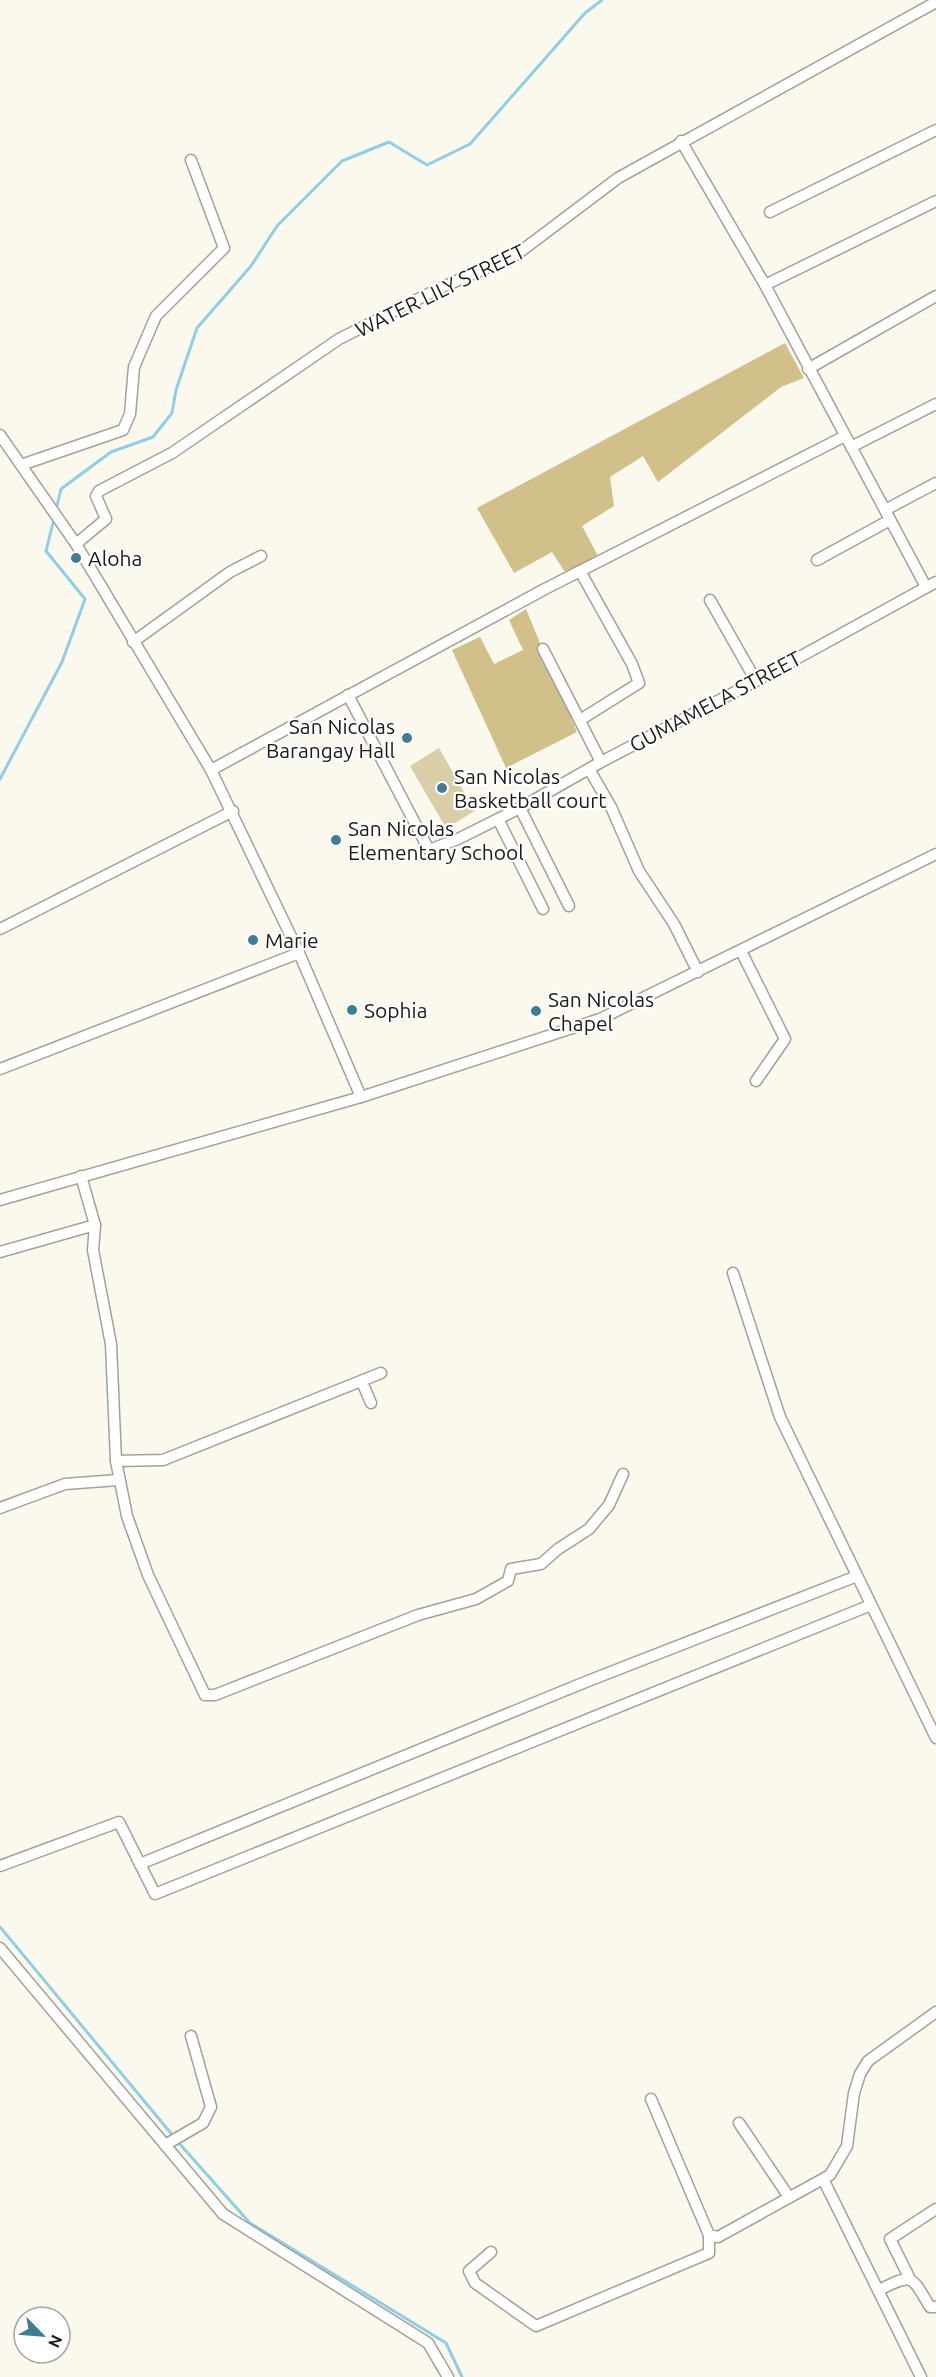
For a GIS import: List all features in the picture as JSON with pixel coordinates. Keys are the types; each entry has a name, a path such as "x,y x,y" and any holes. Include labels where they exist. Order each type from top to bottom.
{"street":[{"name":"WATER LILY STREET","path":"76,544 106,519 96,496 99,491 172,453 339,339 438,290 516,255 618,178 681,141 936,2"},
{"path":"770,212 936,130"},
{"path":"681,141 765,285 888,515 931,585"},
{"path":"21,465 123,430 130,414 134,367 156,316 224,248 191,160"},
{"path":"765,285 936,201"},
{"path":"808,369 936,296"},
{"path":"851,447 936,404"},
{"path":"0,435 76,544 211,770 233,811 299,953 361,1097"},
{"path":"211,770 580,572 844,436"},
{"path":"818,560 936,483"},
{"path":"133,642 230,572 261,556"},
{"path":"580,572 632,664 639,683 580,720"},
{"name":"GUMAMELA STREET","path":"348,695 429,850 520,808 589,768 756,681 931,585"},
{"path":"710,600 756,681"},
{"path":"543,649 601,762"},
{"path":"589,768 611,807 639,871 674,924 698,972"},
{"path":"520,808 568,906"},
{"path":"0,929 233,811"},
{"path":"498,819 543,909"},
{"path":"0,1200 361,1097 600,1019 936,854"},
{"path":"741,951 785,1039 756,1081"},
{"path":"0,1069 299,953"},
{"path":"81,1176 95,1225 93,1250 111,1344 118,1480 127,1516 148,1575 201,1689 208,1695 418,1616 476,1599 508,1581 511,1569 541,1564 558,1549 589,1529 609,1505 624,1474"},
{"path":"0,1252 95,1225"},
{"path":"733,1273 780,1417 936,1738"},
{"path":"116,1461 163,1460 381,1373"},
{"path":"362,1382 371,1403"},
{"path":"0,1508 65,1484 118,1480"},
{"path":"140,1864 599,1677 857,1576"},
{"path":"0,1866 119,1822 155,1894 871,1605"},
{"path":"0,1948 223,2214 428,2343 435,2351 448,2377"},
{"path":"709,2235 718,2237 811,2185 824,2181 846,2146 854,2093 860,2074 868,2061 936,2012"},
{"path":"165,2145 203,2123 211,2107 191,2036"},
{"path":"491,2252 469,2271 476,2283 536,2326 709,2253 709,2235 651,2099"},
{"path":"739,2123 789,2197"},
{"path":"824,2181 921,2377"},
{"path":"936,2209 890,2239 910,2279 915,2282 930,2307 936,2307"},
{"path":"879,2290 899,2280 910,2279"}],"shaded area":[{"path":"785,343 804,378 781,387 658,482 643,456 610,477 614,506 582,526 598,556 565,572 552,552 514,573 477,508"},
{"path":"526,609 577,732 506,768 452,650 480,637 494,664 523,650 509,620"},
{"name":"San Nicolas Basketball court","path":"439,748 475,811 446,828 410,766"}],"waterway":[{"path":"56,510 61,489 111,452 153,437 172,413 176,390 197,328 251,266 277,226 342,161 389,142 427,165 470,144 585,13 602,0"},
{"path":"0,779 62,662 85,599 46,551 54,519"},
{"path":"0,1927 174,2137"},
{"path":"178,2142 250,2223 446,2343 462,2377"}],"place":[{"name":"Aloha","path":"76,558"},
{"name":"San Nicolas Barangay Hall","path":"407,738"},
{"name":"San Nicolas Basketball court","path":"442,788"},
{"name":"San Nicolas Elementary School","path":"336,840"},
{"name":"Marie","path":"253,940"},
{"name":"Sophia","path":"352,1010"},
{"name":"San Nicolas Chapel","path":"536,1011"}]}
